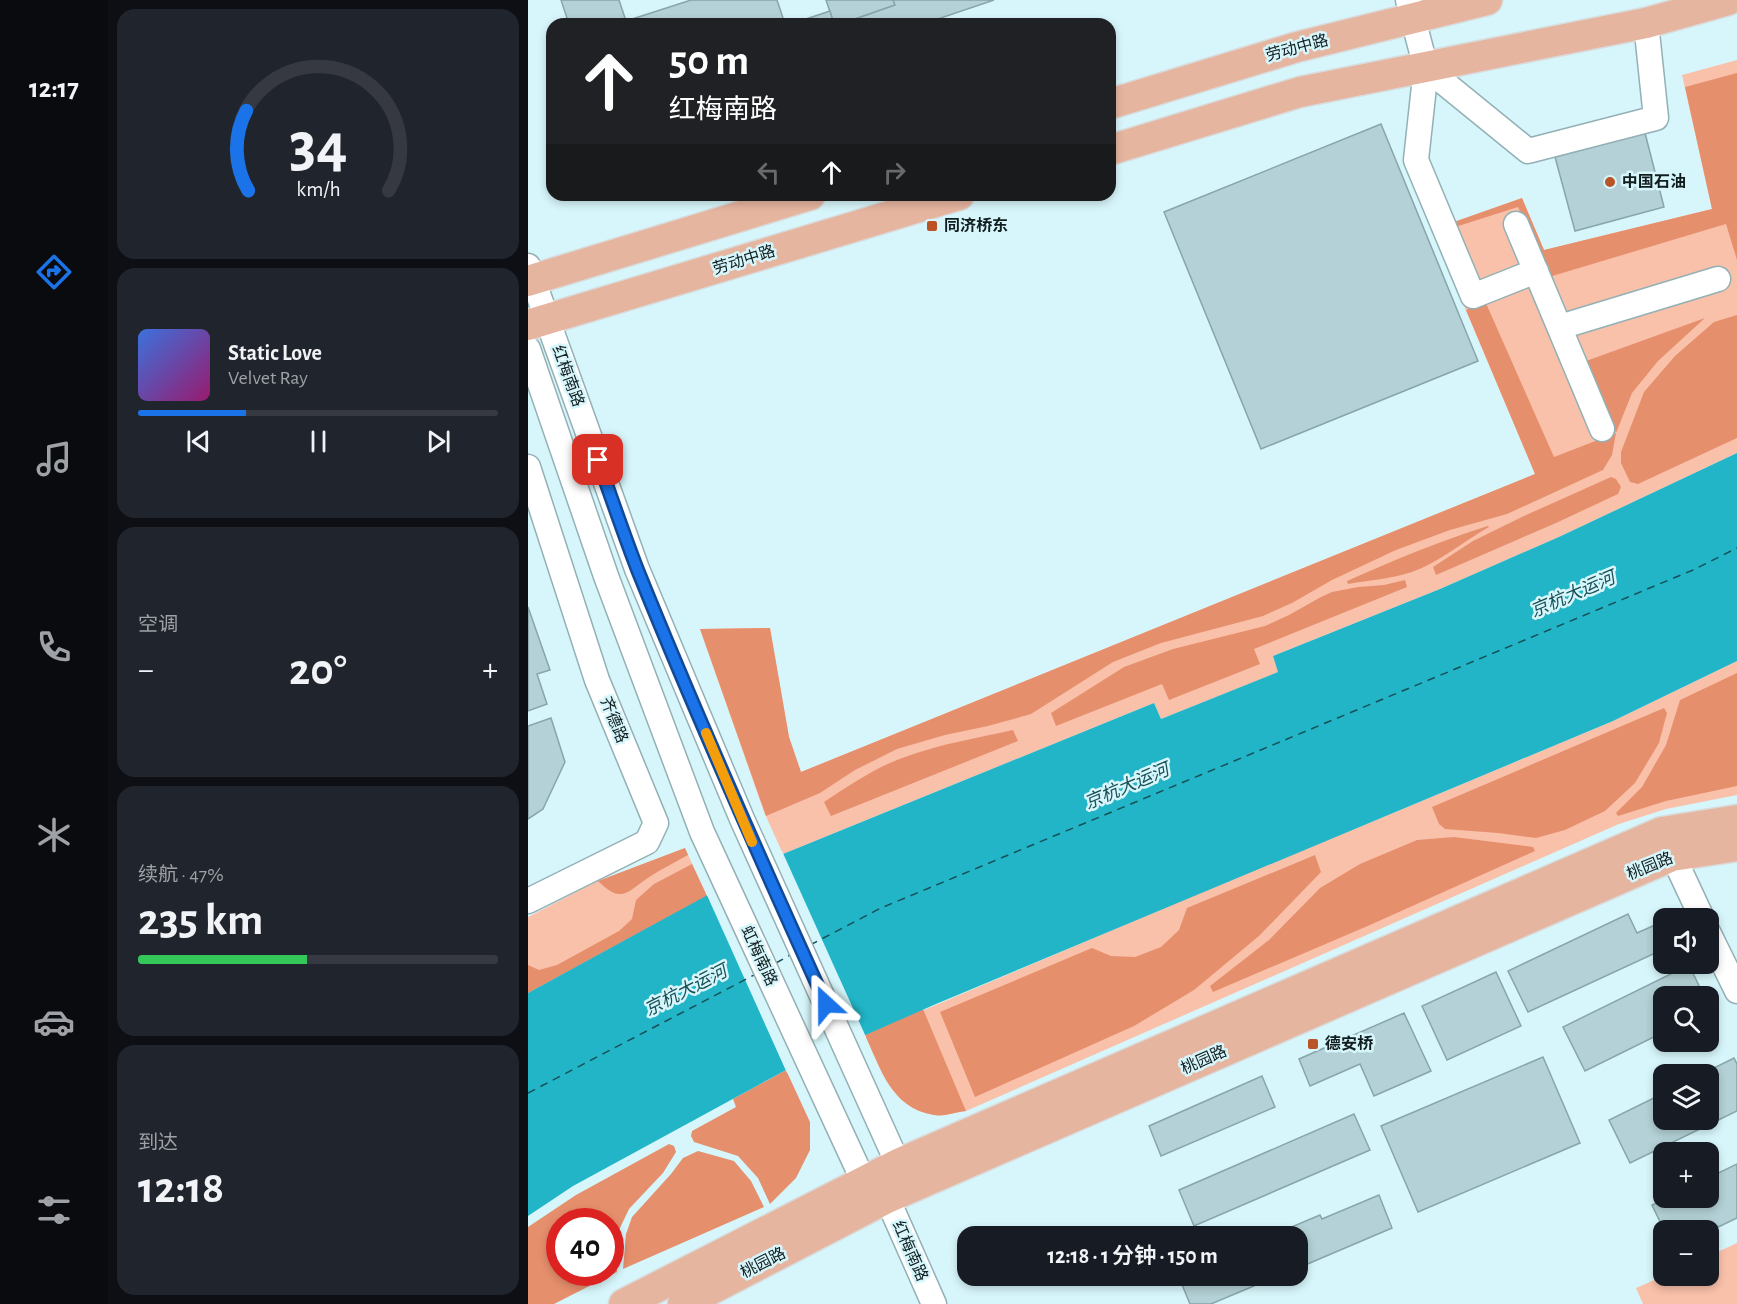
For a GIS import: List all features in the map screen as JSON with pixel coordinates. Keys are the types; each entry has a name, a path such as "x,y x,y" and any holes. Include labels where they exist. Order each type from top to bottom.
{"main road":[{"name":"劳动中路","path":"1116,102 1297,47 1411,9 1487,0"},
{"path":"1116,148 1300,92 1646,23 1728,0"},
{"path":"530,275 789,201"},
{"name":"劳动中路","path":"538,322 939,201"},
{"name":"桃园路","path":"624,1304 898,1164 1667,844 1737,820"},
{"name":"桃园路","path":"683,1304 887,1198 1667,844 1737,846"}],"street":[{"path":"1411,9 1426,68 1416,160 1473,296 1536,271"},
{"path":"1426,68 1528,152 1656,118 1646,23"},
{"path":"1516,224 1602,429"},
{"name":"红梅南路","path":"530,275 538,322 637,569 742,819 898,1164"},
{"path":"1560,327 1718,279"},
{"name":"红梅南路","path":"528,349 606,576 702,832"},
{"name":"齐德路","path":"528,467 597,680 656,823 647,842 528,902"},
{"name":"虹梅南路","path":"702,832 847,1145"},
{"path":"1667,844 1697,908"},
{"path":"1719,954 1737,991"},
{"name":"红梅南路","path":"847,1145 863,1180 887,1198 934,1304"},
{"path":"887,1198 898,1164"}],"shaded area":[{"path":"1737,60 1737,453 1561,536 1440,589 1273,656 1279,672 1161,719 1154,703 783,854 764,812 700,629 770,628 789,737 801,772 1535,474 1432,230 1522,198 1544,250 1712,209 1682,75"},
{"path":"1737,73 1737,260 1726,224 1549,277 1518,207 1452,228 1451,223 1522,198 1544,250 1712,209 1685,87"},
{"path":"1485,301 1554,457 1616,433 1612,455 1603,470 1507,514 1450,530 1396,550 1263,616 1161,643 1113,662 1031,714 897,749 855,770 820,793 766,816 700,629 770,628 789,737 801,772 1535,474 1466,310"},
{"path":"1737,315 1737,438 1638,484 1630,482 1621,463 1621,452 1644,392 1675,356 1714,322"},
{"path":"1705,318 1658,361 1632,393 1616,433 1586,361"},
{"path":"1611,477 1616,479 1621,487 1618,494 1436,575 1433,567 1473,541"},
{"path":"1488,526 1422,568 1396,576 1348,584 1347,581 1400,558"},
{"path":"1405,580 1407,587 1254,649 1260,664 1169,700 1162,684 1056,726 1051,713 1124,667 1173,649 1265,626 1332,592"},
{"path":"1737,661 1737,795 1666,809 1619,824 966,1111 938,1115 919,1111 897,1096 876,1061 865,1035 1613,721"},
{"path":"1737,673 1737,786 1666,801 1618,816 1616,813 1642,787 1666,745 1680,700"},
{"path":"1664,708 1667,713 1659,743 1635,783 1605,811 1565,830 1536,838 1445,829 1439,824 1432,807"},
{"path":"1013,730 1018,741 831,816 824,802 873,771 894,761 918,752"},
{"path":"1454,837 1533,847 1535,851 1213,992 1210,986 1269,940 1320,888 1360,864 1417,840"},
{"path":"685,848 707,896 528,993 528,917 598,881"},
{"path":"685,848 688,855 625,893 614,893 598,881"},
{"path":"1315,855 1321,872 1259,936 1194,990 1134,1026 975,1097 940,1012 1092,948 1111,956 1135,957 1161,947 1179,930 1187,908"},
{"path":"692,864 707,896 528,993 528,965 539,970 557,965 619,931 632,919 636,900 654,884"},
{"path":"923,1009 966,1111 938,1115 919,1111 907,1104 889,1085 865,1035"},
{"path":"786,1070 810,1122 810,1150 796,1178 770,1204 758,1178 738,1156 694,1142 691,1136 692,1131 736,1107 733,1099"},
{"path":"669,1144 674,1146 676,1152 663,1173 629,1209 624,1220 624,1208 556,1208"},
{"path":"698,1151 734,1161 751,1181 764,1207 624,1269 626,1234 632,1217 683,1158"},
{"path":"546,1215 546,1286 589,1286 554,1304 528,1304 528,1227"},
{"path":"1737,1243 1737,1304 1643,1304 1636,1288 1653,1281 1653,1286 1719,1286 1719,1251"}],"water":[{"name":"京杭大运河","path":"1737,453 1737,661 1613,721 936,1004 786,1070 573,1186 528,1216 528,993 783,854 1154,703 1161,719 1278,672 1273,656 1440,589 1561,536"}],"pier":[{"path":"782,851 866,1037 787,1073 706,893"}],"building":[{"path":"561,0 619,0 625,18 567,18"},
{"path":"691,0 777,0 783,18 635,18"},
{"path":"826,0 893,0 895,5 858,18 832,18"},
{"path":"893,0 994,0 941,18 858,18 895,5"},
{"path":"830,11 832,18 809,18"},
{"path":"1381,124 1478,361 1261,449 1164,212"},
{"name":"中国石油","path":"1645,133 1664,207 1575,231 1555,157"},
{"path":"528,607 550,670 537,674 547,704 528,711"},
{"path":"551,718 565,762 543,809 528,819 528,726"},
{"path":"1628,914 1637,933 1653,926 1653,954 1528,1012 1508,971"},
{"path":"1496,972 1521,1026 1447,1060 1422,1006"},
{"path":"1671,974 1693,974 1699,986 1653,986 1653,1037 1585,1071 1563,1027"},
{"path":"1404,1013 1431,1071 1374,1096 1360,1064 1310,1086 1299,1059"},
{"path":"1543,1057 1580,1143 1418,1212 1381,1126"},
{"path":"1734,1058 1737,1064 1737,1111 1719,1120 1719,1066"},
{"path":"1262,1076 1275,1107 1161,1156 1149,1126"},
{"path":"1653,1098 1653,1130 1698,1130 1673,1142 1653,1142 1653,1152 1630,1163 1609,1120"},
{"path":"1354,1114 1370,1150 1194,1226 1179,1190"},
{"path":"1737,1164 1737,1218 1719,1227 1719,1220 1659,1220 1653,1208 1719,1208 1719,1173"},
{"path":"1379,1195 1392,1228 1308,1264 1308,1226 1294,1226 1320,1215 1322,1219"},
{"path":"1183,1286 1254,1286 1211,1304 1190,1304"}],"ferry route":[{"path":"810,945 881,908 1693,570 1737,548"},
{"path":"776,963 790,955"},
{"path":"528,1093 756,974"}],"slow traffic":[{"path":"706,733 752,842"}],"place":[{"name":"中国石油","path":"1610,182"},
{"name":"同济桥东","path":"932,226"},
{"name":"德安桥","path":"1313,1044"}],"route":[{"path":"598,460 637,569 698,715 742,819 826,1004"}]}
